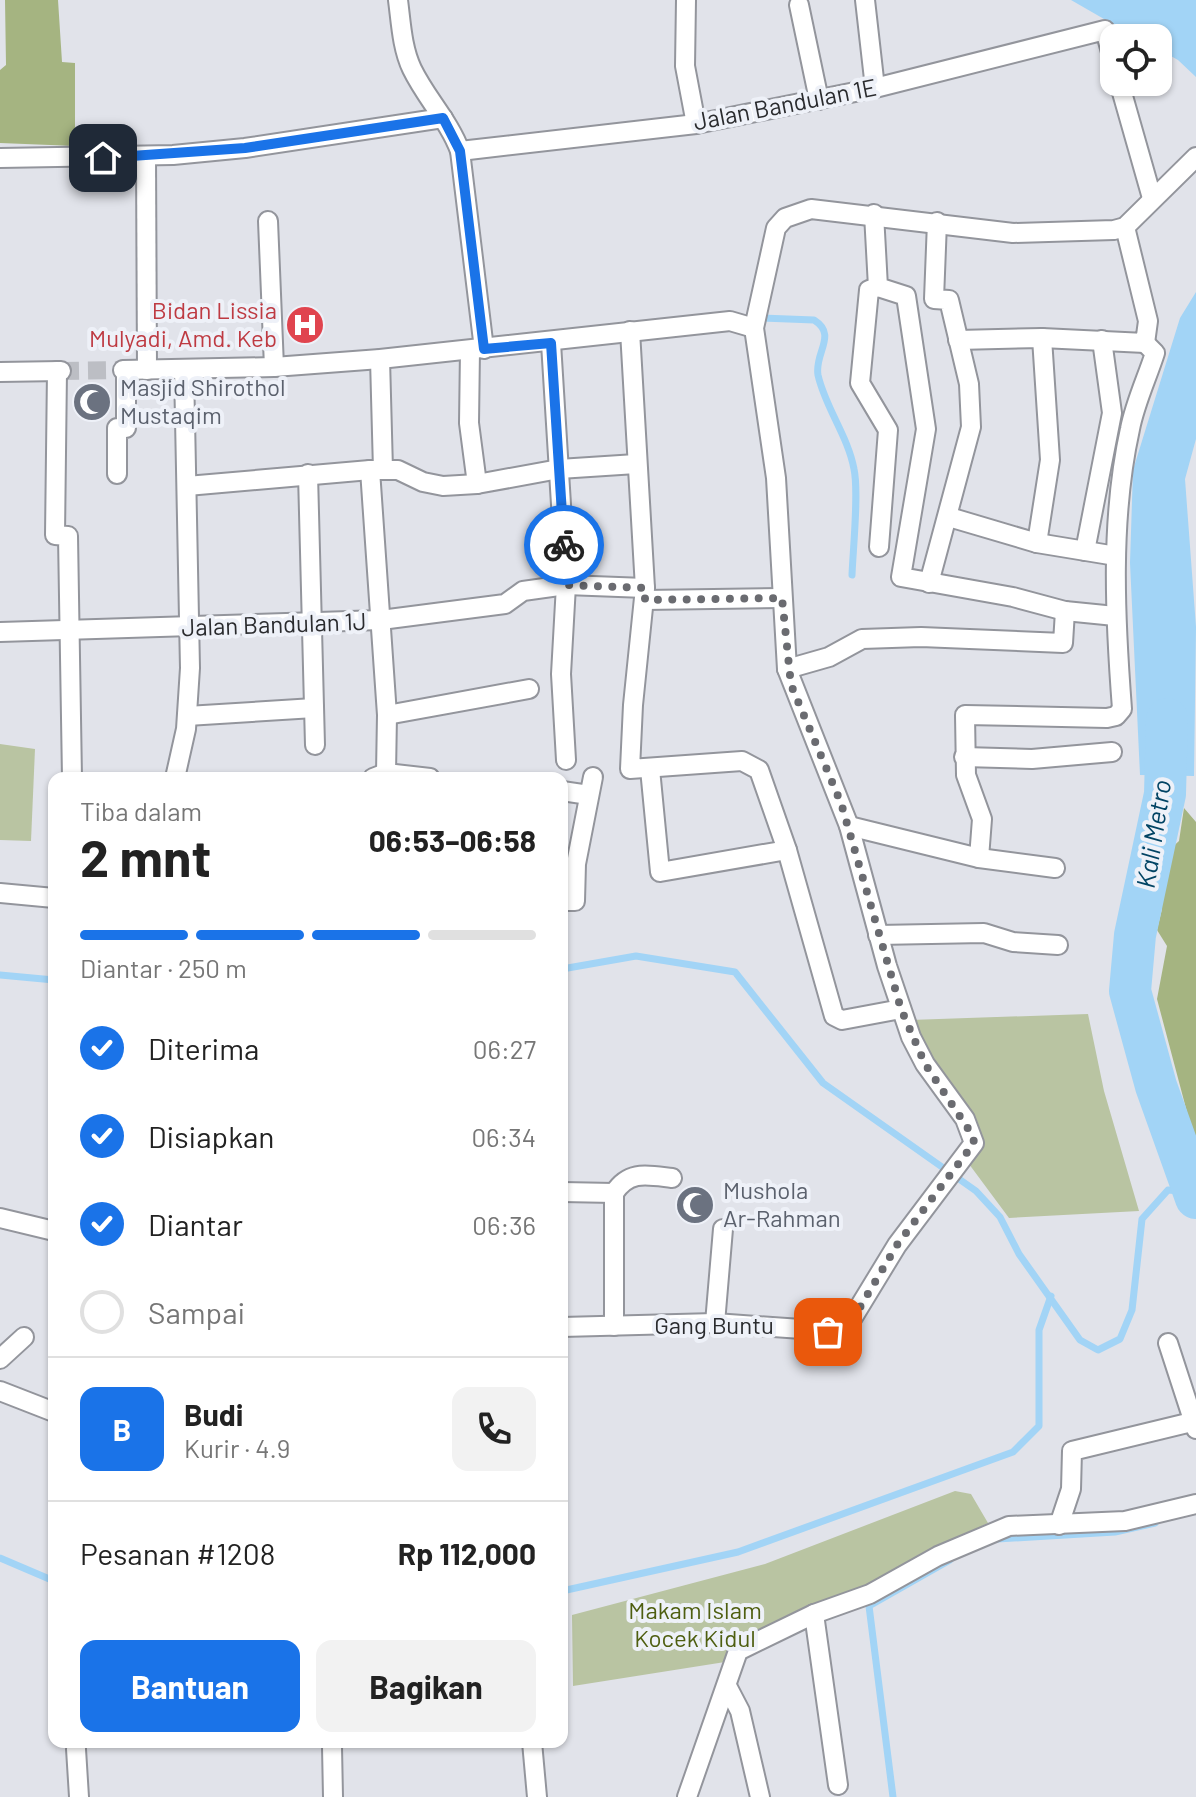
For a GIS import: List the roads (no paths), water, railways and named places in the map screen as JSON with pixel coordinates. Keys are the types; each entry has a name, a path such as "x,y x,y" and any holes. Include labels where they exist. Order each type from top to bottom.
{"street":[{"path":"398,0 407,58 460,151 477,350 469,423 477,484"},
{"path":"686,0 685,66 696,124"},
{"path":"865,0 875,88"},
{"path":"799,5 819,100"},
{"name":"Jalan Bandulan 1E","path":"460,151 696,124 875,88 1100,31"},
{"path":"1123,96 1152,198"},
{"path":"0,158 146,157 245,148 443,118"},
{"path":"146,157 147,370"},
{"path":"630,331 645,594 633,705 630,769 742,761 753,764 759,770 787,850 834,1016 842,1020 901,1009 849,826 787,669 776,478 754,328 776,228 785,218 811,209 874,214 1013,233 1085,233 1125,227 1196,157"},
{"path":"874,214 878,287"},
{"path":"268,221 274,367"},
{"path":"929,583 971,427 969,384 949,300 934,299 937,222"},
{"path":"1125,227 1148,321 1145,343"},
{"path":"879,547 888,430 860,383 869,290 878,287 906,296 926,429 901,577 1013,597 1065,611 1115,616"},
{"path":"117,474 117,428 126,428 124,370 274,367 380,359 551,343 730,321 754,328"},
{"path":"1037,543 1050,460 1042,338"},
{"path":"958,340 1102,340 1145,343 1155,353 1130,428 1116,556 1115,616 1122,709 1116,716 965,715 966,775 982,819 979,858"},
{"path":"1085,551 1112,413 1102,340"},
{"path":"551,343 566,585 561,674 566,760"},
{"path":"380,359 376,470 381,620 505,604 523,591 566,585 645,594 782,598"},
{"path":"176,772 187,716 190,629 184,369"},
{"path":"0,372 59,371 55,535 68,536 72,772"},
{"path":"187,486 308,474 398,470 423,482 443,486 477,484 559,469 636,464"},
{"path":"308,474 315,745"},
{"path":"949,517 1037,543 1116,556"},
{"path":"787,669 829,657 862,639 921,637 1063,643 1065,611"},
{"name":"Jalan Bandulan 1J","path":"0,632 190,629 381,620 387,715 380,772"},
{"path":"387,715 529,689"},
{"path":"187,716 314,708"},
{"path":"964,757 1032,759 1112,752"},
{"path":"650,769 660,872 787,850"},
{"path":"568,790 591,786 576,864 575,901 568,901"},
{"path":"849,826 979,858 1055,868"},
{"path":"0,893 48,897"},
{"path":"878,935 984,933 1013,942 1058,945"},
{"name":"Gang Buntu","path":"568,1327 715,1323 844,1332 897,1245 968,1150 973,1136 925,1064 901,1009"},
{"path":"614,1326 614,1193 623,1180 632,1176 672,1178"},
{"path":"568,1192 614,1193"},
{"path":"0,1218 48,1230"},
{"path":"715,1323 723,1229"},
{"path":"0,1359 24,1337"},
{"path":"1059,1525 1071,1489 1072,1451 1195,1424 1168,1343"},
{"path":"0,1391 48,1410"},
{"path":"687,1797 738,1651 814,1614 870,1594 984,1535 1009,1526 1125,1521 1196,1504"},
{"path":"814,1614 838,1785"},
{"path":"727,1686 740,1711 760,1797"},
{"path":"332,1748 333,1797"},
{"path":"533,1748 537,1797"},
{"path":"76,1749 79,1797"}],"water":[{"path":"1071,0 1196,0 1196,77 1172,57 1172,24 1113,24"},
{"path":"1196,292 1196,439 1185,479 1196,627 1194,776 1140,775 1130,563 1133,470 1180,318"}],"waterway":[{"path":"761,318 814,320 824,332 818,375 847,445 855,479 852,575"},
{"name":"Kali Metro","path":"1167,719 1165,794 1135,935 1130,991 1156,1086 1196,1198"},
{"path":"568,968 636,956 735,972 823,1083 976,1191 1000,1217 1019,1254 1080,1340 1098,1350 1120,1339 1132,1310 1142,1219 1168,1190 1192,1192"},
{"path":"0,975 48,979"},
{"path":"568,1590 738,1552 1013,1452 1039,1426 1039,1330 1051,1296"},
{"path":"997,1539 1115,1532 1155,1523"},
{"path":"0,1558 48,1578"},
{"path":"893,1797 869,1606 950,1560"}],"tunnel":[{"path":"61,371 123,370"}],"place":[{"name":"Bidan Lissia Mulyadi, Amd. Keb","path":"305,325"},
{"name":"Masjid Shirothol Mustaqim","path":"92,402"},
{"name":"Mushola Ar-Rahman","path":"695,1205"}],"park label":[{"name":"Makam Islam Kocek Kidul","path":"695,1625"}]}
